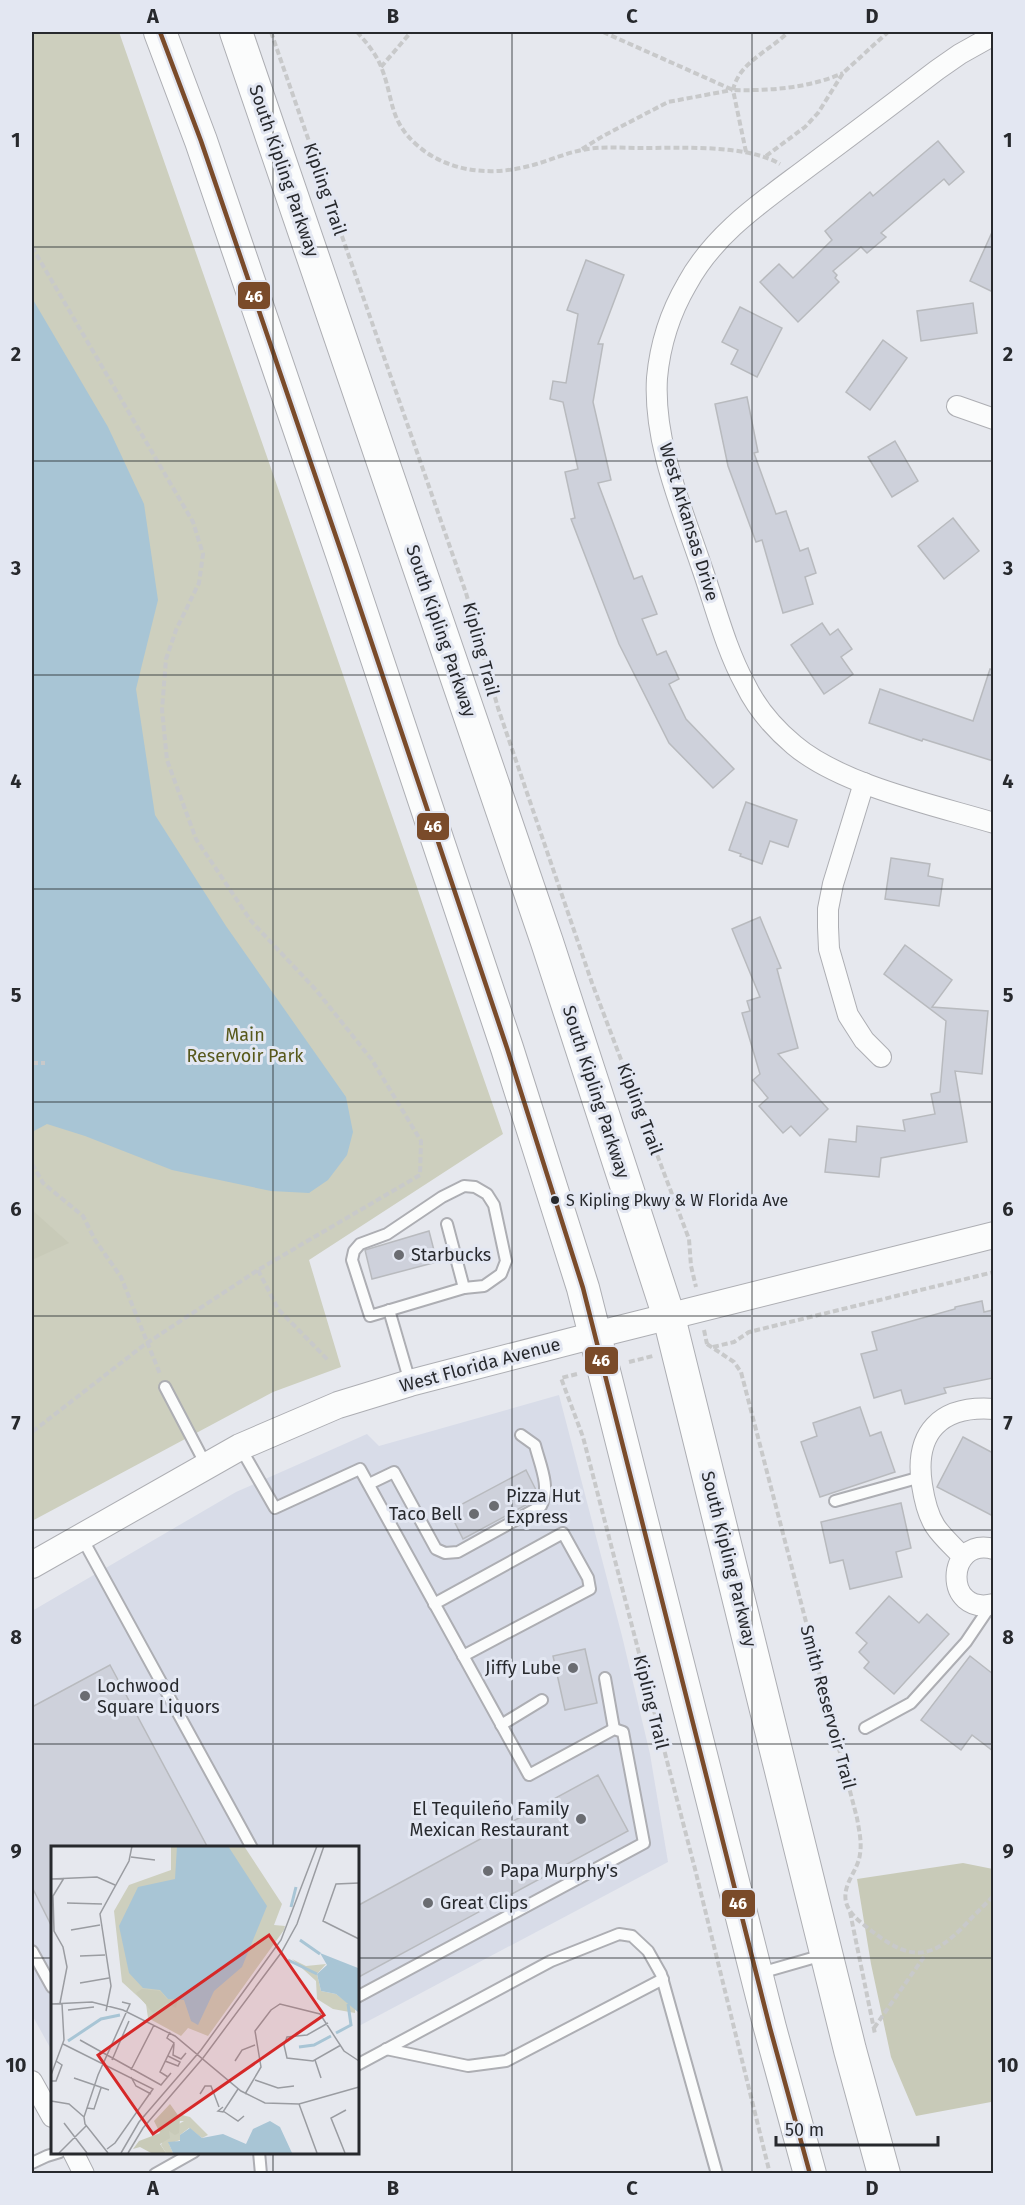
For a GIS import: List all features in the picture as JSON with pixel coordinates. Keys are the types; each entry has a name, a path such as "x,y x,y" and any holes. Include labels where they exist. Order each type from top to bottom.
{"main road":[{"path":"160,32 201,141 466,924 559,1209 596,1335 756,1973 810,2174"},
{"name":"South Kipling Parkway","path":"236,32 590,1070 669,1317 692,1347 827,1954 850,2050 884,2174"}],"street":[{"name":"West Arkansas Drive","path":"993,35 967,49 937,70 797,176 728,231 712,247 686,284 669,321 657,379 662,440 674,481 732,658 753,698 774,725 794,745 821,764 864,783 993,823"},
{"path":"957,406 993,419"},
{"path":"864,783 833,884 828,909 828,927 830,949 848,1015 864,1040 881,1057"},
{"name":"West Florida Avenue","path":"32,1565 240,1447 338,1405 410,1383 993,1235"},
{"path":"963,1557 934,1525 924,1497 921,1457 928,1435 937,1422 956,1413 993,1409"},
{"path":"992,1604 982,1606 965,1599 959,1592 955,1574 963,1557 980,1548 993,1549"},
{"path":"32,2080 51,2115"},
{"path":"74,2154 84,2174"}],"lane":[{"path":"464,1186 476,1187 487,1194 494,1205 506,1261 501,1274 484,1287 464,1288 370,1316 352,1260 354,1251 360,1244 387,1234 449,1193 464,1186"},
{"path":"447,1224 464,1288"},
{"path":"389,1310 410,1383"},
{"path":"165,1387 206,1465"},
{"path":"369,1484 394,1472 436,1549 446,1553 458,1552 541,1506 546,1496 546,1485 535,1444 521,1435"},
{"path":"240,1447 274,1508 360,1469 529,1775 614,1729 623,1732 644,1844 358,1996"},
{"path":"836,1502 921,1477"},
{"path":"434,1604 563,1533 588,1578 590,1589 463,1656"},
{"path":"81,1536 251,1846"},
{"path":"865,1728 911,1703 966,1642 992,1604"},
{"path":"605,1678 614,1729"},
{"path":"501,1725 542,1700"},
{"path":"358,2064 551,1961 619,1934 632,1936 648,1951 663,1979 717,2174"},
{"path":"32,1951 51,1985"},
{"path":"756,1973 827,1954"},
{"path":"386,2049 468,2066 506,2061 663,1979"},
{"path":"32,2163 54,2154"},
{"path":"155,2174 190,2154"},
{"path":"259,2154 261,2174"}],"path":[{"name":"Kipling Trail","path":"271,32 466,593 498,708 592,983 689,1239 691,1266"},
{"path":"357,32 374,53 381,67 394,115 404,132 430,156 459,169 501,171 524,168 580,150 597,147 684,148 746,152 766,156 797,176"},
{"path":"381,67 411,32"},
{"path":"603,32 733,90"},
{"path":"746,152 733,90 738,75 788,32"},
{"path":"766,156 805,127 818,113 843,73 888,32"},
{"path":"580,150 603,135 669,102 733,90 806,85 825,81 843,73"},
{"path":"32,247 193,522 202,554 199,583 176,630 166,659 162,710 167,760 196,839 251,921 316,990 372,1060 421,1141 420,1175 258,1270 147,1343 32,1432"},
{"path":"32,1063 45,1063"},
{"path":"32,1164 43,1183 83,1216 95,1240 121,1277 165,1387"},
{"path":"258,1270 278,1308 328,1360"},
{"path":"712,1347 734,1342 749,1332 993,1272"},
{"name":"Kipling Trail","path":"692,1347 561,1378 583,1437 695,1869 770,2174"},
{"name":"Smith Reservoir Trail","path":"692,1347 712,1347 734,1362 741,1372 857,1818 861,1841 860,1856 845,1892 876,2038"},
{"path":"850,1912 891,1944 909,1951 927,1953 943,1946 993,1895"},
{"path":"874,2028 927,1953"}],"shaded area":[{"path":"559,1395 622,1636 650,1754 668,1862 358,2026 358,1846 51,1846 51,2049 32,2015 32,1611 236,1492 367,1434 379,1446"}],"green space":[{"name":"Main Reservoir Park","path":"32,32 119,32 503,1134 309,1260 341,1367 273,1392 32,1521"},
{"path":"32,1210 69,1243 32,1260"},
{"path":"963,1863 993,1869 993,2103 916,2116 891,2057 871,1964 857,1879"}],"water":[{"path":"32,298 108,427 144,504 158,600 136,689 155,815 226,926 346,1097 353,1132 347,1155 328,1180 309,1193 271,1191 172,1170 85,1136 47,1124 32,1132"}],"building":[{"path":"938,141 964,172 949,185 944,179 881,233 886,237 867,253 861,247 833,271 839,282 798,322 760,282 779,264 793,278 832,240 825,231 870,192 873,196"},
{"path":"993,230 993,292 970,281"},
{"path":"586,260 624,275 598,344 603,344 593,402 611,480 598,483 634,579 642,576 657,614 642,619 657,655 666,651 679,679 669,684 686,719 734,769 713,788 669,743 619,644 571,519 575,518 565,472 578,469 563,402 550,399 553,381 566,383 578,314 567,310"},
{"path":"973,303 977,333 921,341 917,311"},
{"path":"740,307 782,328 757,377 731,364 738,350 722,342"},
{"path":"883,340 907,358 870,410 846,392"},
{"path":"747,397 758,452 754,453 776,514 786,511 800,551 808,548 816,573 805,577 813,604 783,613 762,540 756,542 728,466 715,404"},
{"path":"895,441 918,481 892,497 868,457"},
{"path":"953,518 979,551 944,579 918,546"},
{"path":"822,623 830,635 838,629 852,649 841,657 853,674 824,694 791,645"},
{"path":"990,669 993,670 993,761 869,723 880,689 973,721"},
{"path":"746,802 797,820 788,847 770,841 762,864 729,850"},
{"path":"891,858 930,864 928,876 943,879 939,906 885,899"},
{"path":"760,917 781,968 777,969 798,1048 778,1054 828,1109 800,1136 791,1126 783,1133 759,1106 768,1098 753,1080 760,1074 742,1013 750,1011 747,1001 760,997 732,929"},
{"path":"905,945 952,980 932,1007 988,1011 982,1074 955,1071 967,1142 881,1158 879,1177 825,1172 829,1139 856,1142 857,1126 905,1131 903,1120 935,1114 931,1094 940,1092 946,1021 884,974"},
{"path":"429,1231 437,1262 372,1279 365,1250"},
{"path":"982,1301 984,1312 993,1310 993,1378 944,1388 946,1393 905,1404 901,1390 874,1398 861,1354 877,1350 872,1332"},
{"path":"860,1407 870,1436 881,1432 895,1472 820,1497 801,1442 817,1436 813,1423"},
{"path":"963,1437 993,1453 993,1516 937,1487"},
{"path":"526,1470 537,1492 535,1500 463,1539 449,1511"},
{"path":"901,1503 911,1548 896,1552 902,1577 850,1589 843,1560 830,1563 821,1522"},
{"path":"889,1596 919,1623 927,1614 949,1634 894,1694 864,1668 869,1662 859,1652 867,1643 856,1633"},
{"name":"Jiffy Lube","path":"585,1649 597,1703 565,1710 553,1656"},
{"path":"970,1656 993,1674 993,1751 972,1735 961,1750 921,1720"},
{"path":"110,1665 207,1846 51,1846 51,1925 32,1887 32,1707"},
{"path":"598,1775 628,1831 358,1977 358,1905"}],"transit line":[{"name":"46","path":"160,32 201,141 345,563 507,1048 583,1288 770,2028 810,2174"}],"place":[{"name":"S Kipling Pkwy & W Florida Ave","path":"555,1200"},
{"name":"Starbucks","path":"399,1255"},
{"name":"Pizza Hut Express","path":"494,1506"},
{"name":"Taco Bell","path":"474,1514"},
{"name":"Jiffy Lube","path":"573,1668"},
{"name":"Lochwood Square Liquors","path":"85,1696"},
{"name":"El Tequileño Family Mexican Restaurant","path":"581,1819"},
{"name":"Papa Murphy's","path":"488,1871"},
{"name":"Great Clips","path":"428,1903"}]}
